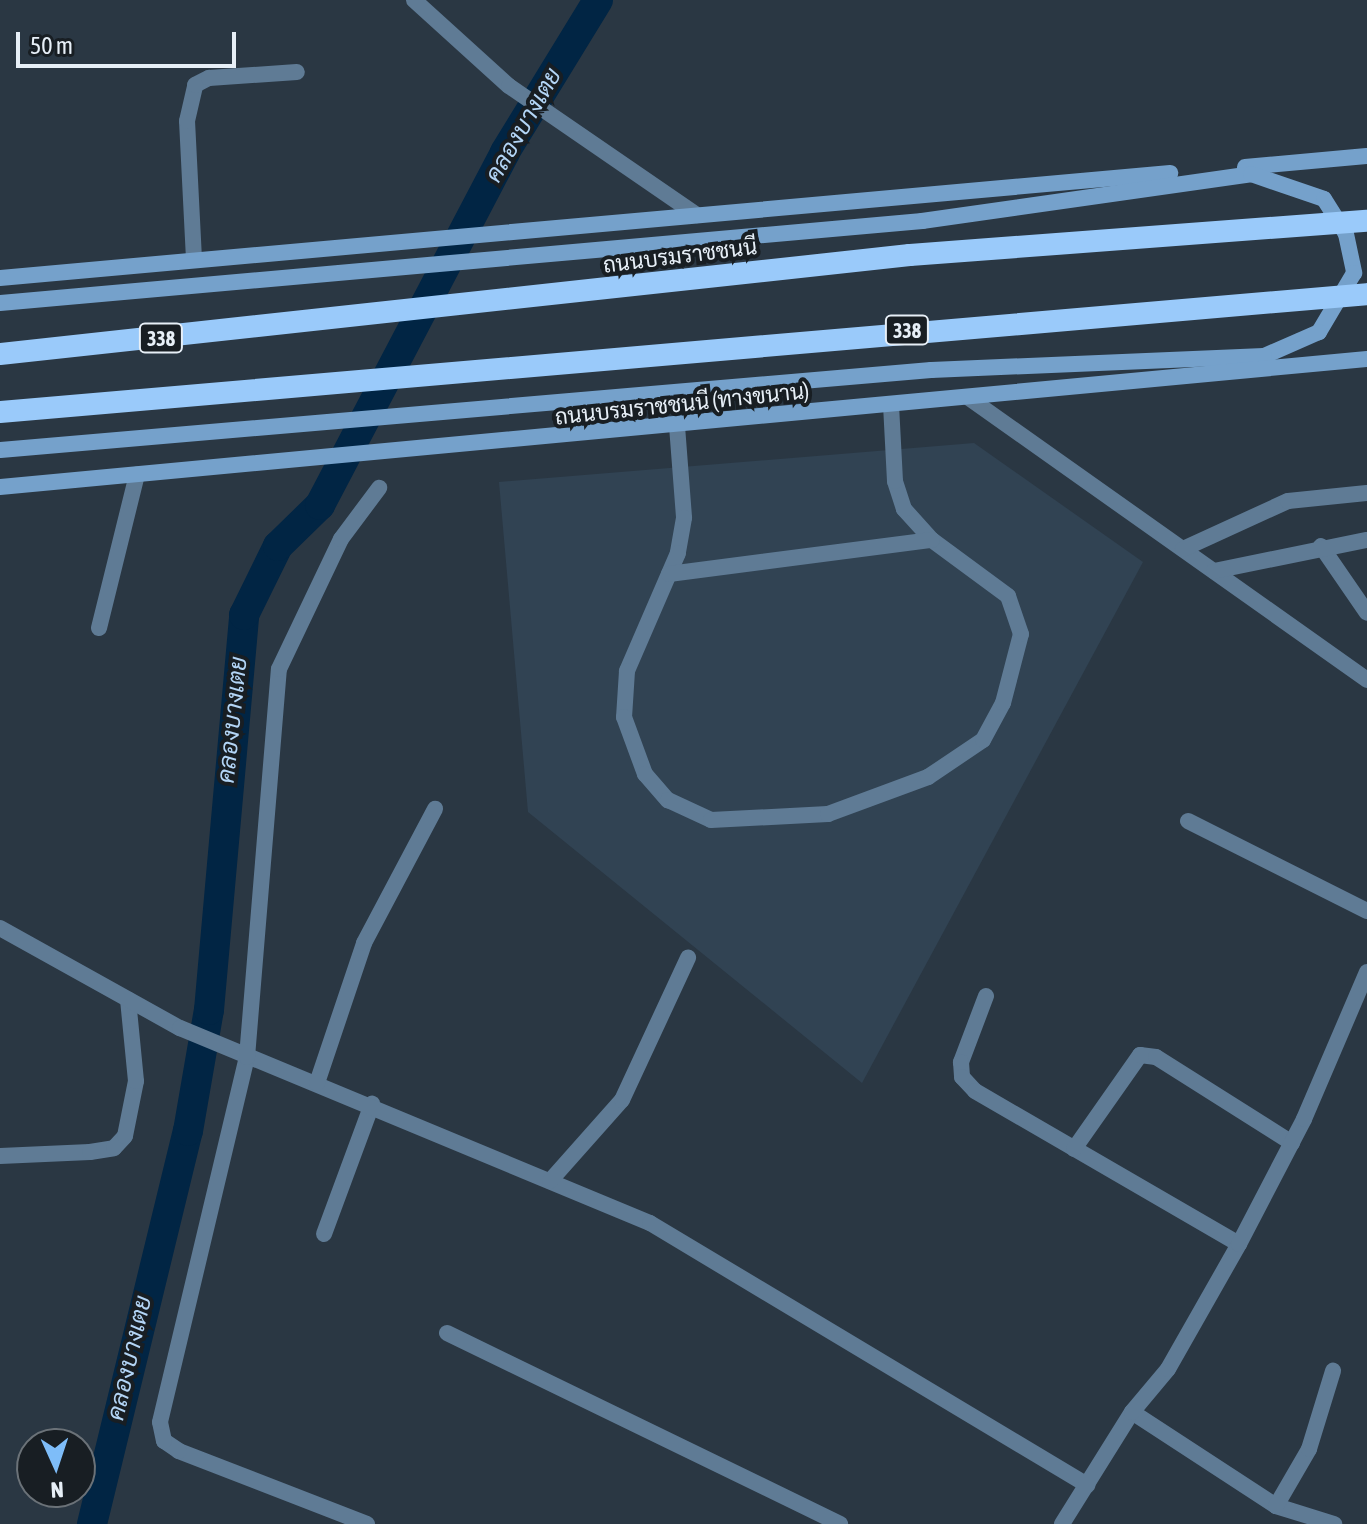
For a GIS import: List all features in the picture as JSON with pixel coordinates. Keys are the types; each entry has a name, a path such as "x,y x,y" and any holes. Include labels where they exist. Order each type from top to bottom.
{"highway":[{"name":"ถนนบรมราชชนนี","path":"0,354 494,305 910,255 1367,221"},
{"name":"338","path":"0,412 1367,294"}],"main road":[{"path":"0,278 1367,156"},
{"path":"0,303 922,221 1251,174 1324,199 1346,234 1354,273 1319,332 1264,356 931,370 0,450"},
{"name":"ถนนบรมราชชนนี (ทางขนาน)","path":"0,487 418,453 1367,359"}],"street":[{"path":"414,0 509,86 697,215"},
{"path":"194,259 187,121 195,85 209,78 297,72"},
{"path":"969,398 1367,680"},
{"path":"677,426 684,518 669,574 627,671 624,717 645,774 668,800 711,820 828,814 928,777 983,740 1003,703 1021,634 1008,596 932,540 904,509 895,481 891,405"},
{"path":"99,628 137,475"},
{"path":"362,1523 164,1441 163,1400 247,1057 279,669 341,539 379,488"},
{"path":"1183,549 1288,501 1367,493"},
{"path":"669,574 932,540"},
{"path":"1214,571 1321,546 1367,540"},
{"path":"1321,546 1367,613"},
{"path":"317,1083 364,943 435,809"},
{"path":"1188,821 1367,911"},
{"path":"0,928 180,1028 372,1104 712,1255 1087,1485"},
{"path":"550,1181 622,1100 688,958"},
{"path":"1062,1524 1132,1412 1168,1369 1239,1244 1292,1143 1367,972"},
{"path":"986,996 962,1077 1074,1149 1239,1244"},
{"path":"0,1156 90,1152 114,1148 125,1136 136,1081 128,999"},
{"path":"1074,1149 1140,1055 1156,1057 1292,1143"},
{"path":"324,1234 372,1104"},
{"path":"447,1333 840,1524"},
{"path":"1276,1506 1309,1449 1333,1371"},
{"path":"1132,1412 1276,1506 1334,1524"}],"shaded area":[{"path":"974,443 1143,562 862,1083 528,812 499,482"}],"waterway":[{"name":"คลองบางเตย","path":"92,1524 188,1131 209,1010 244,615 278,546 320,505 505,152 598,0"}]}
